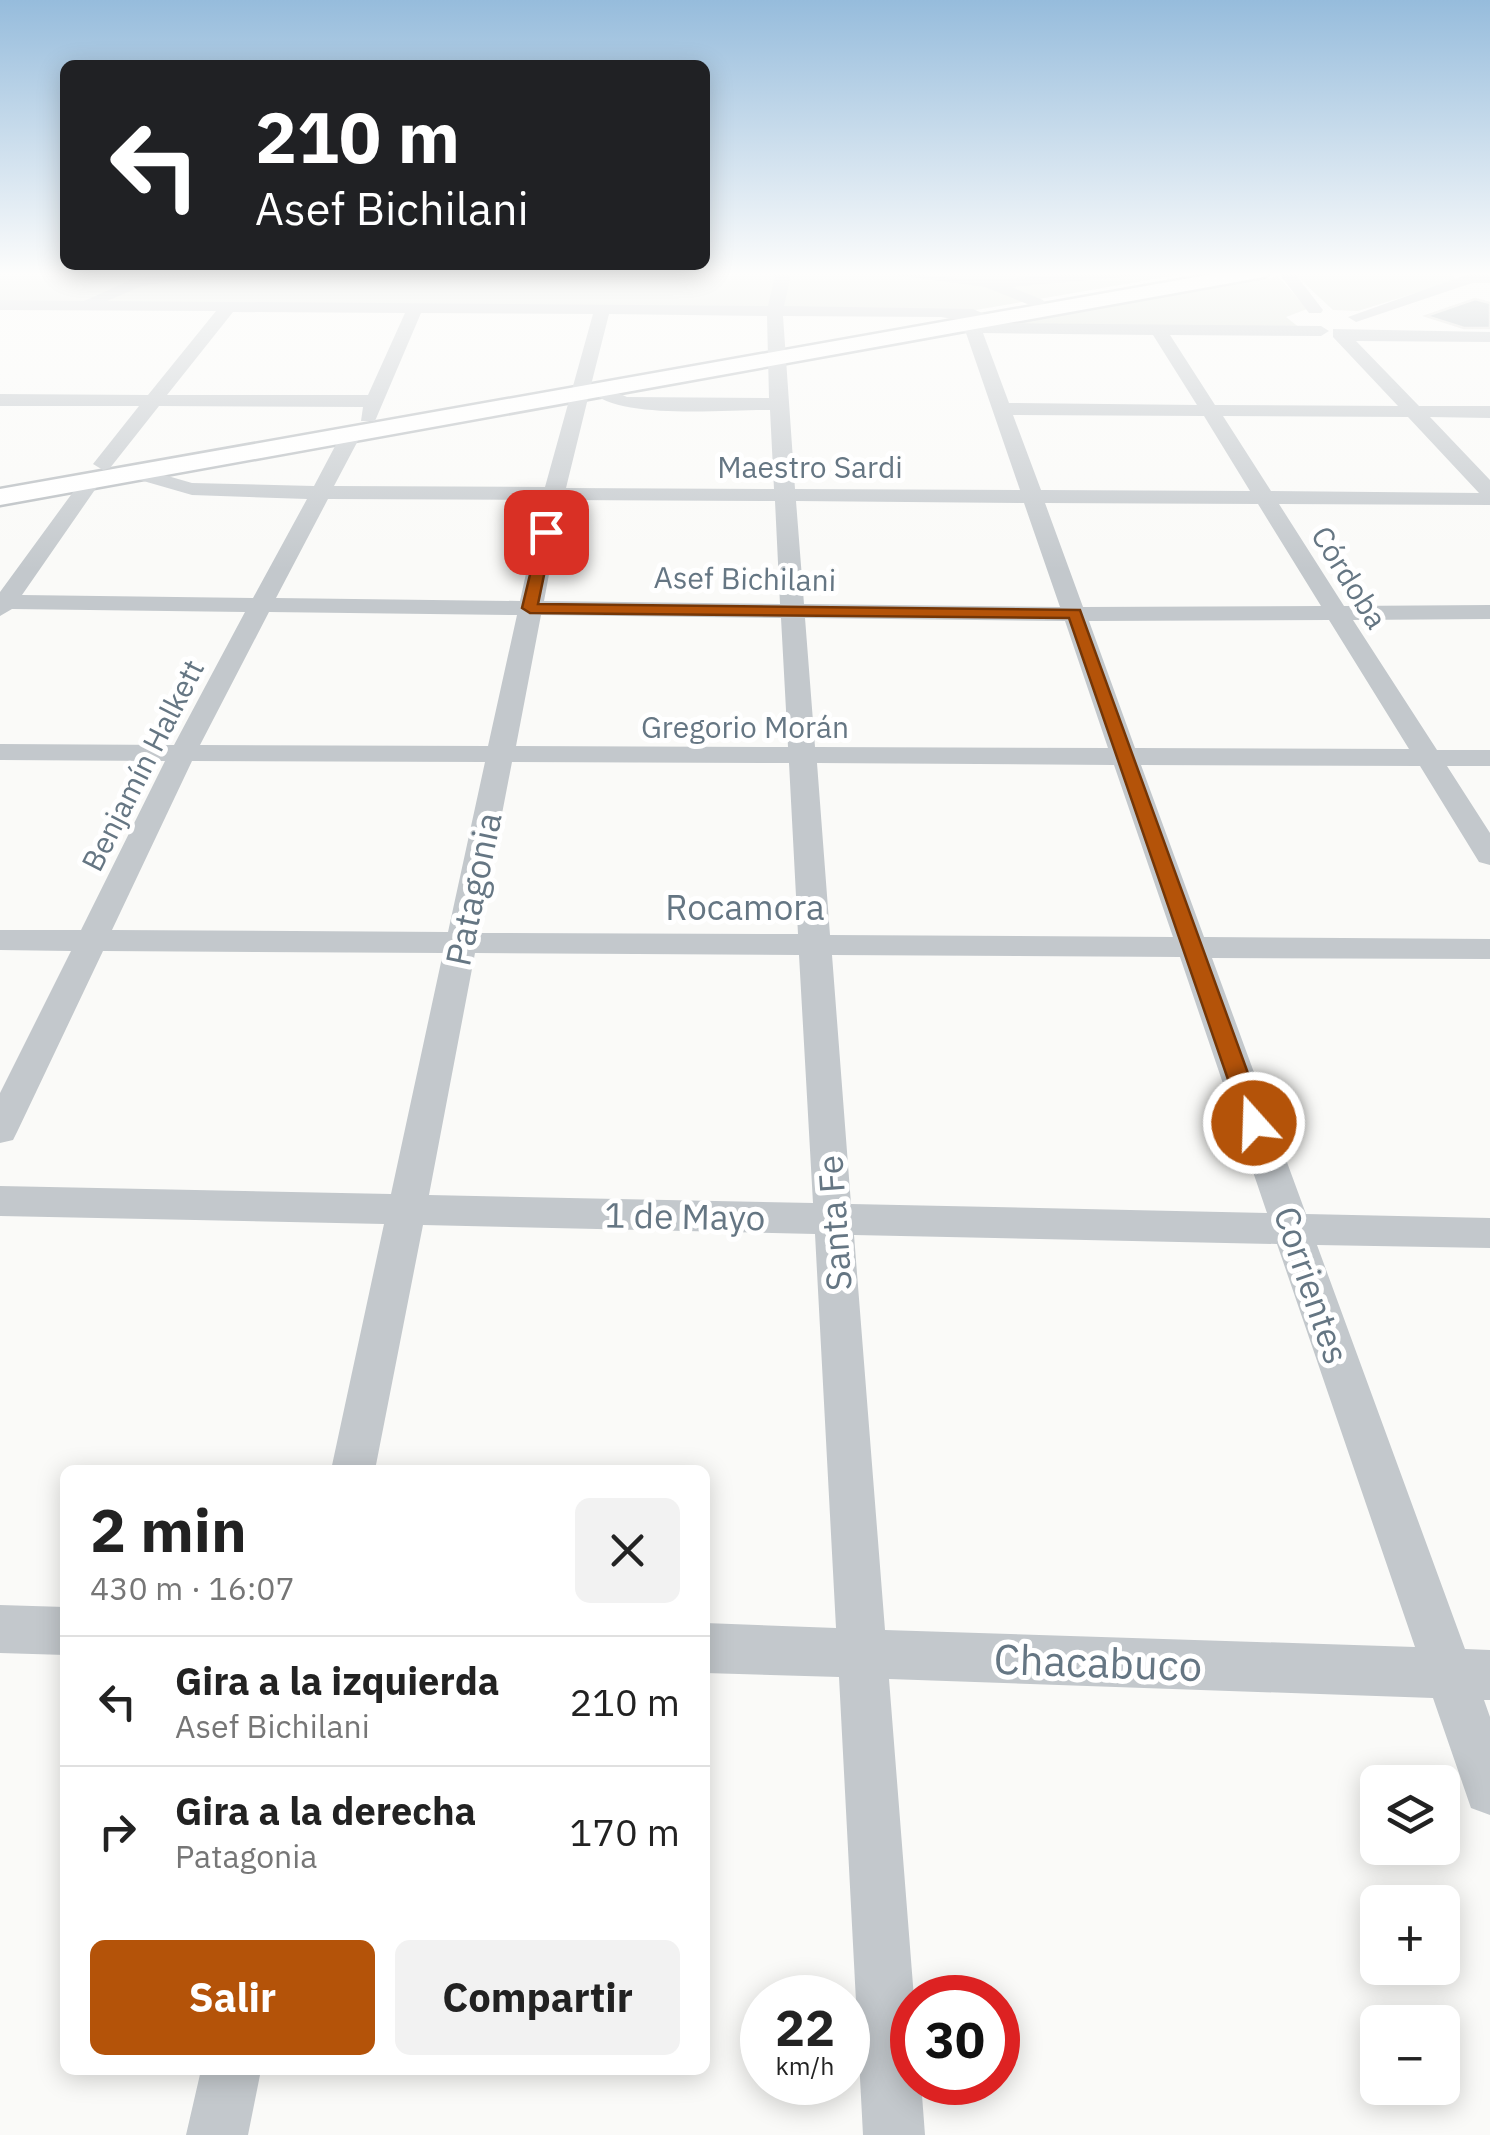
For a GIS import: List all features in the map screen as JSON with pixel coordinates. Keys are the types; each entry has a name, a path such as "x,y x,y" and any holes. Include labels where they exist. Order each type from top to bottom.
{"main road":[{"path":"0,497 97,472 365,417 587,388 650,371"},
{"path":"0,482 133,472 365,417"}],"street":[{"path":"2,604 97,472 180,371"},
{"name":"Benjamín Halkett","path":"0,1130 182,754 387,371"},
{"name":"Patagonia","path":"354,1465 554,493 590,371"},
{"name":"Santa Fe","path":"778,371 894,2135"},
{"name":"Corrientes","path":"987,371 1292,1228 1470,1675 1490,1789"},
{"name":"Córdoba","path":"1184,371 1490,856"},
{"path":"1373,371 1490,495"},
{"path":"587,388 627,403 779,404"},
{"path":"0,400 158,400 365,417"},
{"path":"1002,409 1490,412"},
{"name":"Maestro Sardi","path":"133,472 152,483 182,488 321,492 1034,498 1490,495"},
{"name":"Asef Bichilani","path":"2,604 1075,614 1490,612"},
{"name":"Gregorio Morán","path":"0,752 1127,760 1490,758"},
{"name":"Rocamora","path":"0,940 1490,949"},
{"name":"1 de Mayo","path":"0,1201 1490,1233"},
{"path":"0,1629 60,1631"},
{"name":"Chacabuco","path":"710,1648 1470,1675"},
{"path":"217,2135 229,2075"}],"route":[{"path":"546,532 530,608 1075,614 1254,1123"}]}
